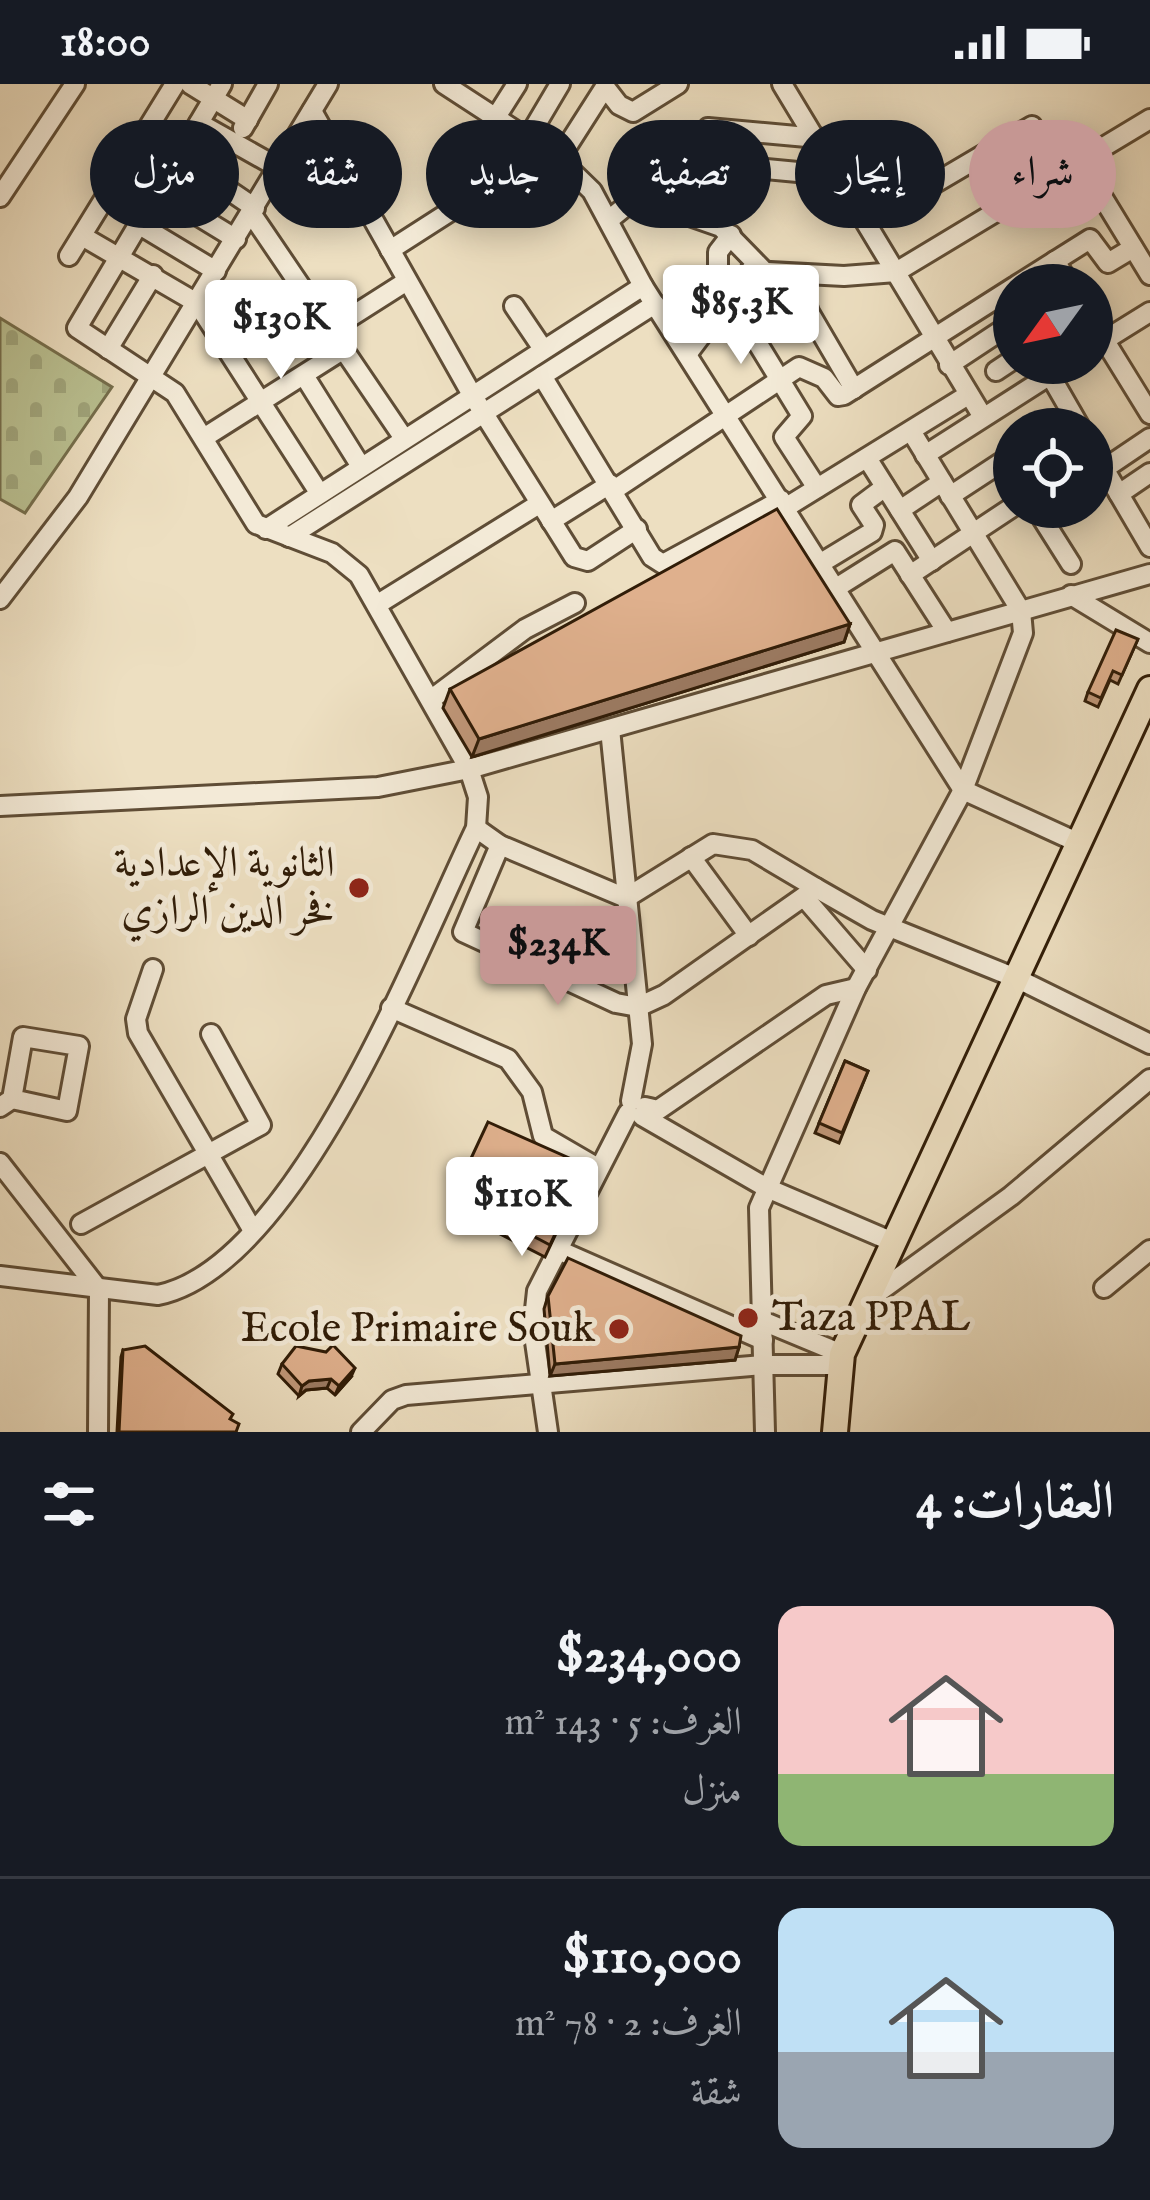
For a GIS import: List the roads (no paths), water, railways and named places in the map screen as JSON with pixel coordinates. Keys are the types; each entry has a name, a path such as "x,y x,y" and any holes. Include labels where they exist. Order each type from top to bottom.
{"main road":[{"path":"835,1432 841,1360 1148,698"}],"street":[{"path":"0,197 75,84"},
{"path":"70,256 175,84"},
{"path":"190,84 218,92 248,120"},
{"path":"239,135 268,84"},
{"path":"306,120 328,84"},
{"path":"443,84 468,90 501,120"},
{"path":"496,117 517,84"},
{"path":"539,120 560,84"},
{"path":"579,120 607,85 619,105 633,112 678,84"},
{"path":"782,84 806,120"},
{"path":"201,120 218,92"},
{"path":"312,111 471,393 580,562 637,529"},
{"path":"1116,140 1150,118"},
{"path":"583,183 607,214"},
{"path":"4,587 69,511 263,193"},
{"path":"239,201 253,211 403,437"},
{"path":"1116,220 1150,275"},
{"path":"0,1276 158,1295 178,1291 217,1267 323,1143 476,828 478,797 469,769 378,604 342,559 266,529 248,515 175,393 77,326 136,228"},
{"path":"145,228 216,272"},
{"path":"218,228 236,239"},
{"path":"390,250 427,228"},
{"path":"614,228 643,286 963,790 1078,843"},
{"path":"724,228 762,269"},
{"path":"872,228 933,340 983,417"},
{"path":"688,353 738,281 762,269 796,274 896,272 970,228"},
{"path":"718,310 717,257 731,235"},
{"path":"82,236 197,303 318,491"},
{"path":"1050,264 1090,239 1108,263 1133,248"},
{"path":"796,274 818,330 854,389"},
{"path":"108,349 152,275"},
{"path":"330,330 407,281"},
{"path":"266,529 318,491 643,286"},
{"path":"378,604 545,512 612,487 803,366 838,396 993,301"},
{"path":"289,537 655,304"},
{"path":"514,306 543,349"},
{"path":"1113,335 1150,312"},
{"path":"747,326 802,418 784,437 818,488"},
{"path":"949,365 993,334"},
{"path":"205,437 344,349"},
{"path":"1113,362 1147,403"},
{"path":"542,376 663,564 818,488 968,395"},
{"path":"305,377 360,465"},
{"path":"925,455 1026,384"},
{"path":"765,1432 759,1230 767,1188 856,988 963,790 1022,640 1021,611 911,431"},
{"path":"1113,463 1150,438"},
{"path":"867,458 932,561"},
{"path":"900,510 993,469"},
{"path":"1119,494 1150,473"},
{"path":"1113,484 1150,547"},
{"path":"821,563 872,532 874,526 861,505 885,487"},
{"path":"910,574 993,520"},
{"path":"1048,528 1071,563"},
{"path":"836,588 916,536"},
{"path":"895,551 947,632"},
{"path":"0,806 378,787 469,769 1150,574"},
{"path":"1071,595 1150,643"},
{"path":"433,698 525,629 575,603"},
{"path":"548,1432 532,1312 556,1249 598,1168 637,1109 641,1065 610,729"},
{"path":"476,828 500,845 626,898"},
{"path":"626,898 712,844 740,845 810,892 1018,979 1150,1044"},
{"path":"500,845 463,932 572,984 638,1007"},
{"path":"691,857 748,936"},
{"path":"638,1007 810,892"},
{"path":"810,892 867,970"},
{"path":"153,969 136,1019 138,1033 252,1229"},
{"path":"637,1109 658,1109 826,995 856,988"},
{"path":"391,1008 508,1059 532,1092 543,1136 598,1168"},
{"path":"81,1224 261,1125 211,1034"},
{"path":"23,1036 79,1046 67,1111 6,1103 23,1036"},
{"path":"869,1299 994,1210 1150,1079"},
{"path":"637,1109 767,1188 892,1242"},
{"path":"0,1163 99,1290 98,1432"},
{"path":"556,1249 841,1360"},
{"path":"1104,1288 1150,1250"},
{"path":"361,1432 392,1400 406,1394 841,1360"}],"place":[{"name":"الثانوية الإعدادية فخر الدين الرازي","path":"359,888"},
{"name":"Taza PPAL","path":"748,1318"},
{"name":"Ecole Primaire Souk","path":"619,1329"}]}
